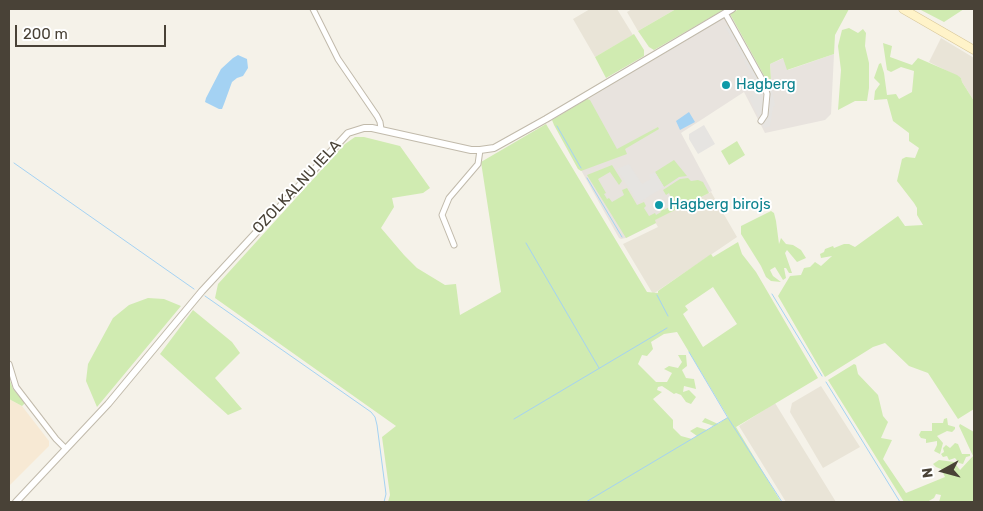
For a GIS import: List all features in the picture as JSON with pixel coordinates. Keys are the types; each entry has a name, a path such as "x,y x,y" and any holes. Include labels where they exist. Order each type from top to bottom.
{"main road":[{"path":"903,9 974,50"}],"street":[{"path":"313,9 338,59 377,116 381,129"},
{"name":"OZOLKALNU IELA","path":"16,502 108,404 202,291 348,133 364,128 381,129 480,150 494,148 732,9"},
{"path":"725,13 764,84 767,94 766,115 761,121"},
{"path":"454,246 442,215 449,198 478,164 480,150"},
{"path":"9,364 16,387 56,439 66,449"}],"shaded area":[{"path":"590,9 617,9 633,35 595,57 573,19"},
{"path":"632,9 676,9 638,31 627,12"},
{"path":"730,14 767,81 771,80 770,64 784,58 788,70 834,54 831,114 825,120 765,133 744,92 681,133 712,191 655,220 656,223 621,239 553,120"},
{"path":"731,24 762,79 756,82 744,61 747,58 743,58 735,43 737,40 733,40 725,27"},
{"path":"941,38 974,58 974,101 961,78 929,62"},
{"path":"771,83 775,106 773,107 770,126 764,128 749,98 753,96 751,91 760,85"},
{"path":"704,125 715,144 698,154 689,139 689,134"},
{"path":"629,164 642,184 651,179 649,175 655,172 664,187 638,203 617,169"},
{"path":"711,192 737,237 653,294 623,244 658,227 654,220"},
{"path":"821,386 860,447 823,468 790,412 792,403"},
{"path":"9,399 22,406 49,441 49,446 9,486"},
{"path":"775,403 836,502 786,502 739,426"}],"green space":[{"path":"676,9 725,9 654,50 649,47 638,31"},
{"path":"739,9 849,9 835,35 834,54 787,70 783,58 770,64 771,80 767,81 730,14"},
{"path":"919,9 964,9 944,22"},
{"path":"849,28 858,33 863,29 866,33 865,46 869,63 869,88 867,101 855,101 838,110 841,70 838,46 842,30"},
{"path":"634,34 644,50 644,56 606,78 595,57"},
{"path":"883,43 892,46 890,57 912,65 918,58 957,75 961,78 974,101 974,409 958,419 928,373 909,366 885,343 873,347 825,377 778,296 790,276 801,275 804,268 810,267 815,262 821,266 832,256 821,258 820,254 825,249 844,244 855,247 898,216 905,226 923,225 917,215 917,208 897,181 902,159 906,157 915,158 919,148 909,141 909,133 893,121 887,99 874,100 875,91 880,84 874,78 879,64 881,63 884,73 887,95 896,94 899,99 912,92 914,71 901,67 891,72 887,70"},
{"path":"587,99 590,100 617,149 658,127 659,129 625,149 627,154 581,171 578,169 552,120"},
{"path":"546,124 647,292 658,293 658,291 711,254 713,257 738,242 742,254 756,272 818,378 736,427 781,502 388,502 390,495 382,437 396,426 215,298 218,284 345,144 355,137 364,137 400,146 430,188 423,193 392,198 394,207 381,228 417,268 445,285 456,284 460,315 501,292 481,162","holes":["713,287 737,324 703,347 683,314 688,310 685,306","677,332 728,417 718,424 705,418 702,422 714,426 707,430 697,427 690,431 697,436 692,439 681,436 673,428 673,420 653,399 662,392 657,390 658,387 662,386 674,394 681,395 686,402 691,404 696,397 689,390 683,392 684,386 696,389 694,379 686,378 682,370 687,366 686,355 678,355 682,362 678,368 669,366 664,369 672,373 667,382 656,382 638,364 642,355 647,356 653,349 651,342 664,334"]},
{"path":"737,141 745,155 729,165 721,151"},
{"path":"674,160 687,176 679,177 664,187 655,172"},
{"path":"612,165 622,181 619,185 610,172 598,179 606,193 604,194 607,199 609,198 612,202 624,195 622,190 627,188 637,205 644,202 646,206 644,208 649,216 655,213 656,215 663,208 664,210 669,207 668,205 674,204 669,193 666,195 663,190 680,179 688,178 691,181 698,180 703,182 709,193 655,220 656,223 626,238 587,175"},
{"path":"771,211 774,213 776,221 779,244 781,238 786,244 793,245 801,250 806,258 797,262 787,250 785,253 792,273 789,273 784,268 786,278 783,280 775,267 770,270 773,276 781,282 771,281 766,277 741,234 741,226"},
{"path":"148,298 164,299 181,306 97,407 86,381 88,364 113,318 129,305"},
{"path":"193,310 232,342 240,353 215,378 242,409 228,415 160,354"},
{"path":"854,364 858,374 878,395 883,416 888,422 881,438 892,440 883,459 906,493 945,477 941,469 933,464 939,460 954,462 960,470 973,456 959,426 960,424 974,432 974,502 939,502 941,495 936,494 934,498 927,502 904,502 828,380"},
{"path":"9,378 13,389 25,403 22,406 9,399"},
{"path":"947,418 948,425 955,427 955,429 952,432 947,431 937,436 943,443 940,454 934,451 937,441 926,443 926,439 921,438 919,435 921,431 932,431 932,423 943,423 944,419"},
{"path":"955,443 958,444 962,454 970,454 970,456 966,457 963,464 959,463 955,458 949,460 947,456 943,457 941,454 944,452 943,448 946,445 950,448"}],"water":[{"path":"238,55 247,59 248,68 243,76 232,82 222,109 205,102 221,69"},
{"path":"689,112 695,122 680,130 676,121"}],"waterway":[{"path":"557,126 581,168"},
{"path":"14,163 194,289"},
{"path":"587,178 622,237"},
{"path":"526,243 599,368"},
{"path":"772,294 822,376"},
{"path":"657,295 668,316"},
{"path":"205,296 371,412 375,417 377,425 386,494 384,502"},
{"path":"514,419 667,328"},
{"path":"689,352 728,418 782,502"},
{"path":"826,382 900,502"},
{"path":"586,502 727,418"}],"place":[{"name":"Hagberg","path":"726,85"},
{"name":"Hagberg birojs","path":"659,205"}]}
